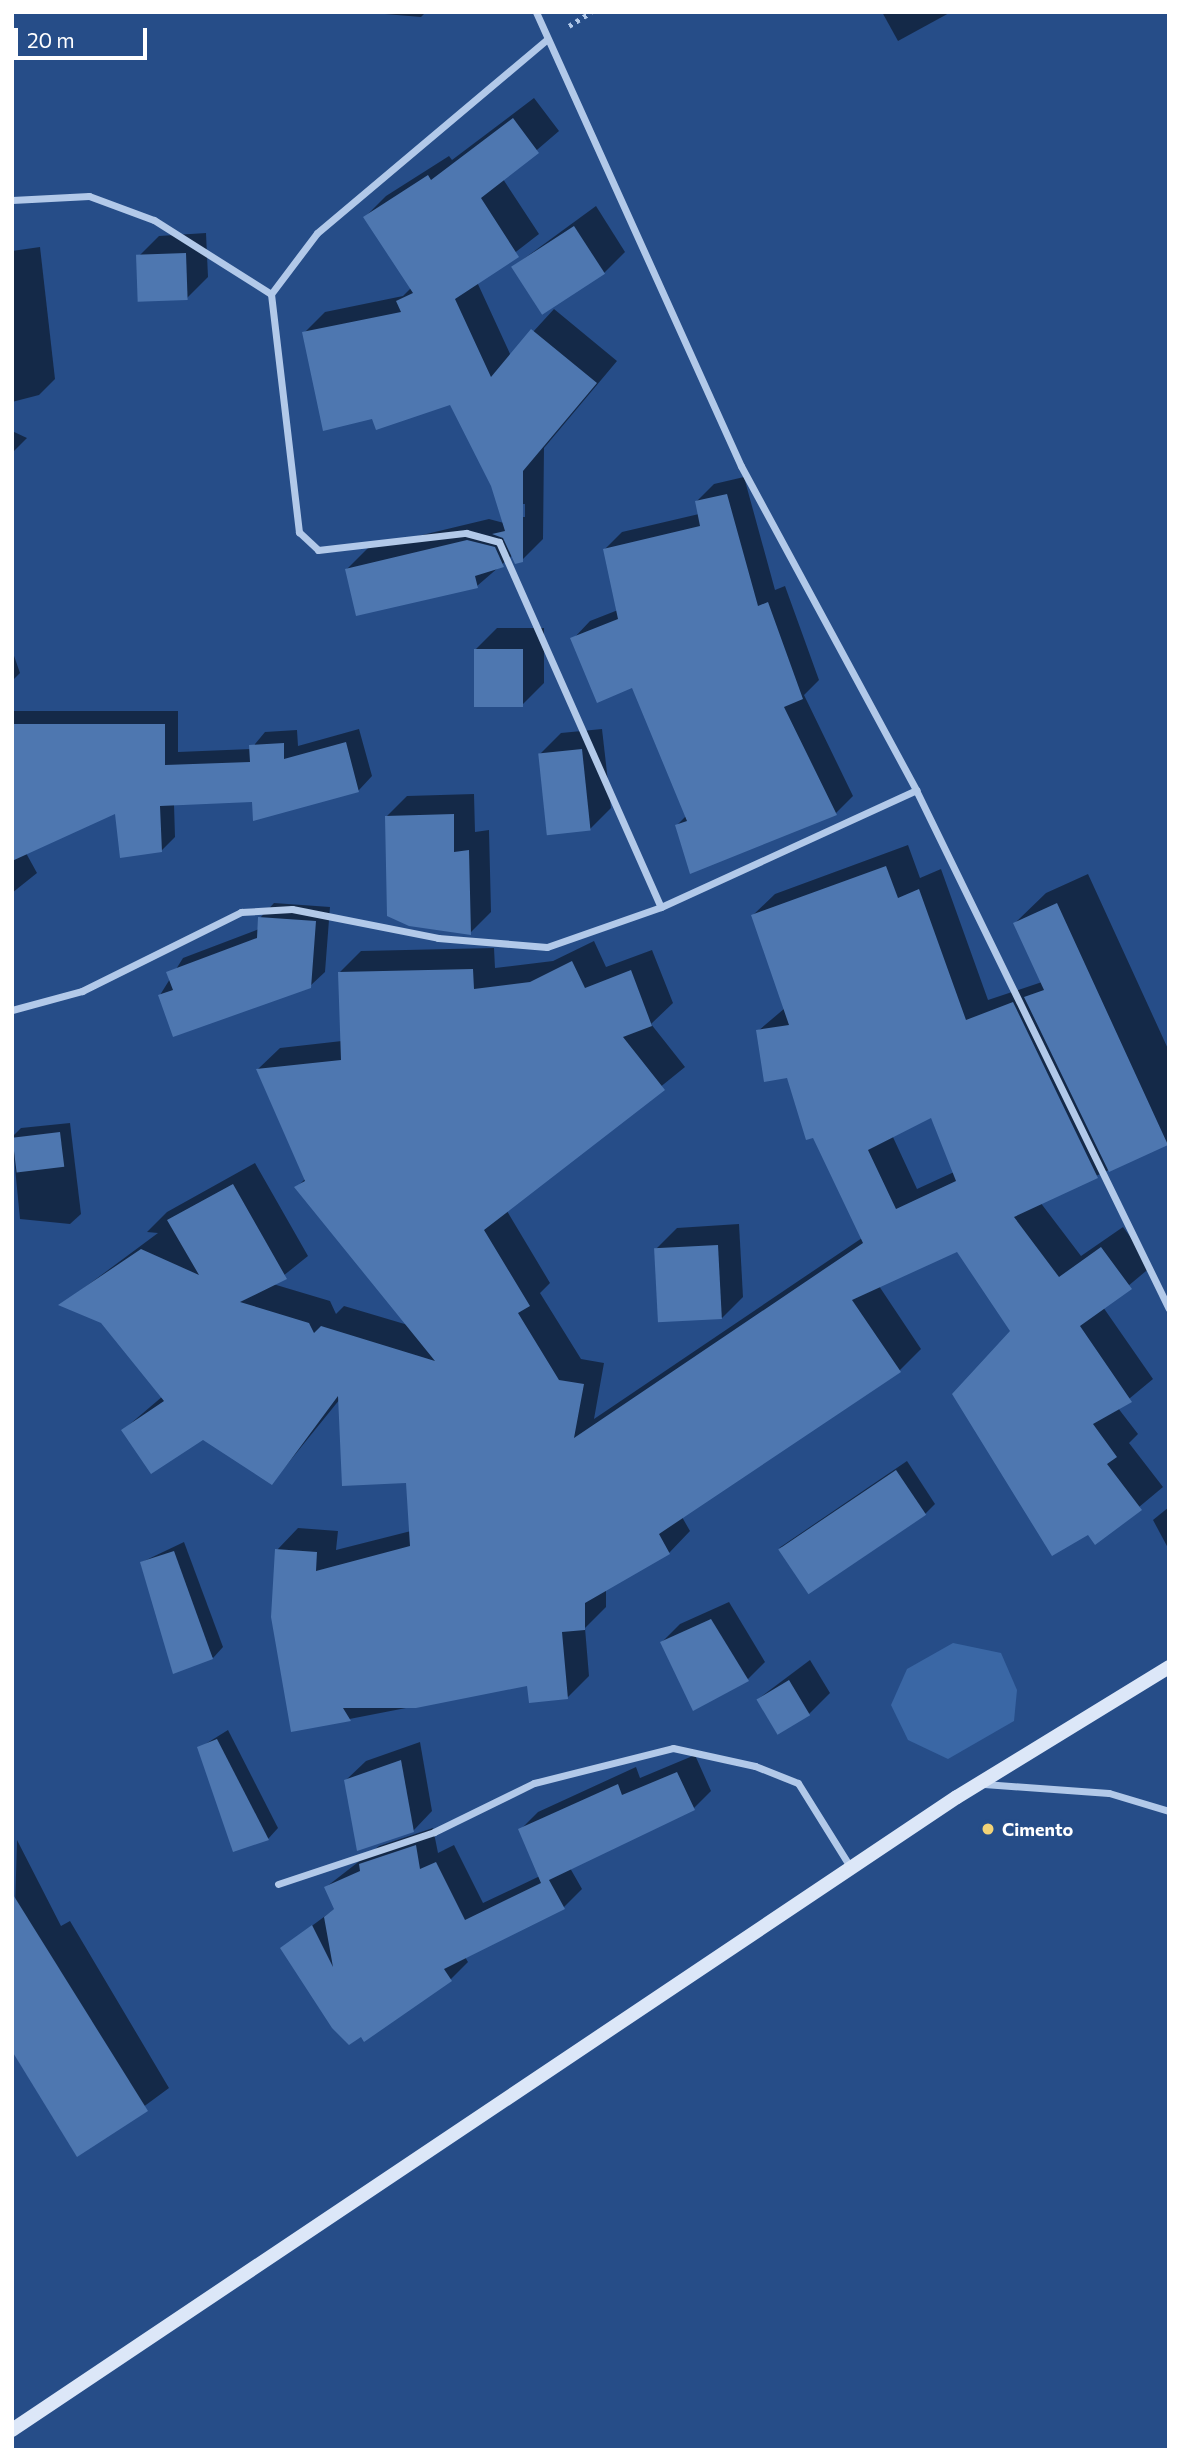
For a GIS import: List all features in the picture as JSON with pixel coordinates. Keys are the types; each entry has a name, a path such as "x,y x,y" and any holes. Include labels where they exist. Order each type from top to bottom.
{"main road":[{"path":"12,2430 851,1868 1169,1667"}],"street":[{"path":"536,12 741,466 916,790 1169,1309"},
{"path":"547,39 317,233 271,294 299,532 318,550 466,533 499,542 661,907"},
{"path":"12,200 89,196 154,220 271,294"},
{"path":"12,1010 82,991 241,912 292,909 438,938 547,947 661,907 916,790"},
{"path":"278,1884 434,1832 534,1783 673,1748 755,1766 798,1783 851,1868"},
{"path":"985,1784 1109,1793 1169,1811"}],"shaded area":[{"path":"953,1643 1001,1653 1017,1690 1014,1721 948,1759 908,1740 891,1705 907,1669"}],"building":[{"path":"513,118 539,153 481,198 519,257 455,299 491,377 531,329 597,383 523,471 523,562 515,564 503,538 492,534 505,531 491,486 450,405 376,430 372,419 323,431 302,332 401,312 396,301 413,293 363,217 428,175 431,180"},
{"path":"574,226 605,274 542,315 511,267"},
{"path":"186,253 188,300 138,302 136,255"},
{"path":"727,494 758,606 768,602 803,699 784,707 837,815 690,874 675,825 687,821 632,688 597,703 570,638 618,619 603,549 700,526 695,501"},
{"path":"467,540 495,547 504,567 475,576 478,588 356,616 345,569"},
{"path":"474,649 523,649 523,707 474,707"},
{"path":"12,724 165,724 165,765 250,762 249,745 284,743 284,759 346,742 359,792 253,821 252,802 160,806 162,852 120,858 115,814 12,861"},
{"path":"582,749 591,831 547,835 538,754"},
{"path":"454,814 454,852 469,850 471,935 409,926 387,916 385,816"},
{"path":"886,866 898,898 919,889 966,1020 1013,1002 1098,1178 1014,1217 1059,1277 1101,1247 1132,1289 1080,1326 1132,1402 1093,1424 1117,1457 1107,1464 1142,1510 1095,1545 1088,1535 1052,1556 952,1394 1010,1331 957,1252 852,1300 901,1372 659,1534 670,1554 585,1603 585,1630 562,1632 568,1699 529,1703 527,1686 416,1708 343,1708 351,1721 291,1732 271,1617 275,1549 317,1552 316,1571 410,1546 406,1483 342,1486 338,1396 272,1485 203,1440 151,1474 121,1430 164,1401 101,1323 58,1305 141,1249 199,1275 167,1220 233,1184 287,1279 240,1302 309,1323 314,1333 321,1326 435,1361 294,1187 305,1181 256,1069 341,1060 338,972 473,969 474,989 530,982 572,961 585,988 631,970 652,1026 623,1037 665,1090 484,1230 530,1306 518,1313 559,1380 584,1384 574,1438 863,1243 813,1138 806,1140 787,1078 764,1082 756,1030 789,1025 751,915","holes":["931,1118 956,1181 896,1209 868,1150"]},
{"path":"1057,903 1168,1145 1109,1172 1024,997 1044,990 1013,923"},
{"path":"258,917 316,921 311,988 173,1037 158,995 173,990 166,972 257,938"},
{"path":"60,1132 64,1167 17,1173 12,1138"},
{"path":"718,1245 722,1319 658,1322 654,1248"},
{"path":"896,1470 926,1515 808,1594 778,1549"},
{"path":"174,1551 213,1659 173,1674 140,1562"},
{"path":"711,1619 749,1681 693,1711 660,1642"},
{"path":"789,1680 810,1715 778,1735 756,1700"},
{"path":"217,1739 269,1840 233,1852 197,1747"},
{"path":"401,1760 414,1832 357,1851 344,1780"},
{"path":"677,1772 695,1810 549,1880 565,1909 444,1969 452,1981 364,2042 361,2037 349,2045 332,2028 280,1948 312,1925 333,1967 324,1917 334,1909 324,1887 360,1871 359,1864 416,1845 420,1869 436,1862 465,1920 541,1883 518,1829 618,1784 622,1795"},
{"path":"12,1893 148,2111 77,2157 12,2051"}],"place":[{"name":"Cimento","path":"988,1829"}]}
